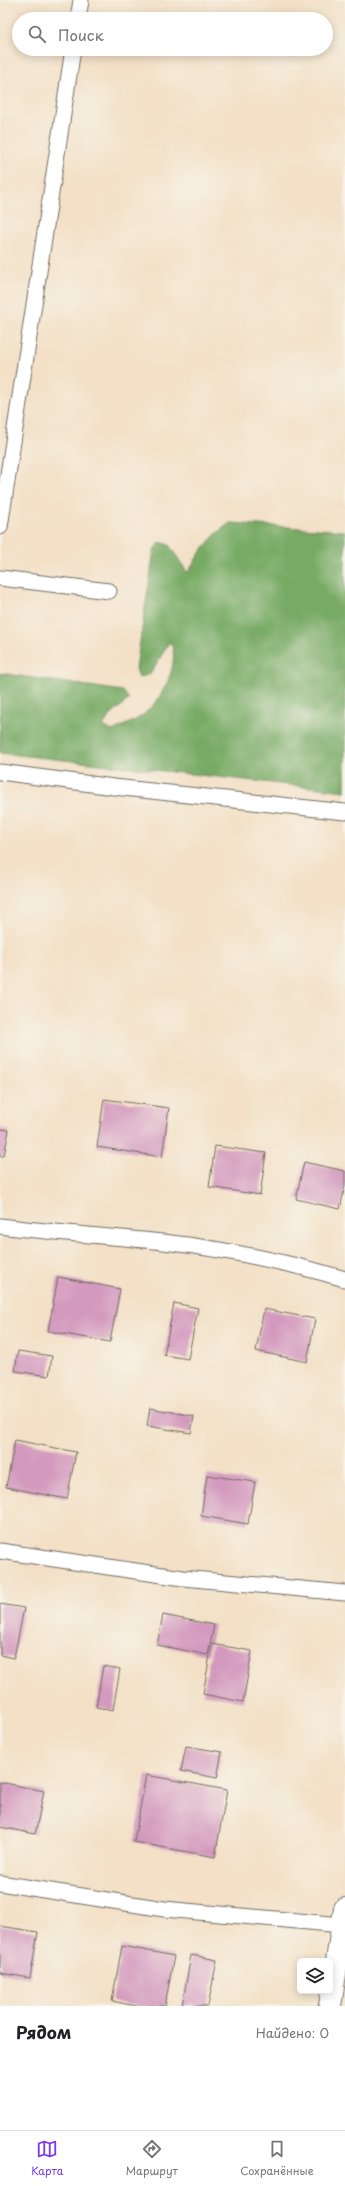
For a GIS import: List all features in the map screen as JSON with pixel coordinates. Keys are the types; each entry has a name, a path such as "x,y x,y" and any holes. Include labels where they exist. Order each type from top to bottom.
{"street":[{"path":"330,2006 344,1917"}],"lane":[{"path":"79,12 81,0"},
{"path":"0,527 72,56"},
{"path":"0,578 109,591"},
{"path":"0,772 114,787 345,812"},
{"path":"0,1226 164,1242 237,1253 314,1270 345,1279"},
{"path":"0,1551 183,1578 345,1593"},
{"path":"0,1884 164,1909 344,1917"}],"green space":[{"path":"230,523 345,531 345,791 0,753 0,673 123,691 129,699 108,718 103,726 112,731 136,720 150,709 163,691 168,681 173,660 173,650 170,641 151,673 139,678 136,668 154,550 160,542 169,545 188,573 196,558 206,545"}],"building":[{"path":"104,1099 169,1108 162,1157 97,1147"},
{"path":"0,1129 9,1130 4,1156 0,1156"},
{"path":"215,1146 266,1153 260,1195 209,1187"},
{"path":"304,1162 345,1171 345,1185 340,1209 296,1199"},
{"path":"58,1277 120,1289 110,1342 48,1331"},
{"path":"174,1303 198,1308 188,1359 164,1355"},
{"path":"264,1309 315,1319 307,1362 256,1351"},
{"path":"18,1351 52,1356 49,1376 15,1371"},
{"path":"150,1408 194,1416 191,1433 147,1426"},
{"path":"15,1440 76,1452 67,1499 6,1487"},
{"path":"207,1475 255,1482 248,1524 201,1516"},
{"path":"0,1604 24,1608 14,1658 0,1655"},
{"path":"163,1615 214,1625 208,1655 157,1645"},
{"path":"212,1644 252,1651 243,1702 203,1694"},
{"path":"103,1666 120,1669 113,1710 96,1707"},
{"path":"186,1746 222,1752 217,1778 181,1771"},
{"path":"146,1775 227,1790 215,1857 134,1842"},
{"path":"0,1782 44,1791 35,1834 0,1827"},
{"path":"0,1926 38,1932 30,1978 0,1973"},
{"path":"122,1946 174,1956 165,2006 136,2006 112,2001"},
{"path":"191,1955 217,1960 208,2006 182,2006"}]}
